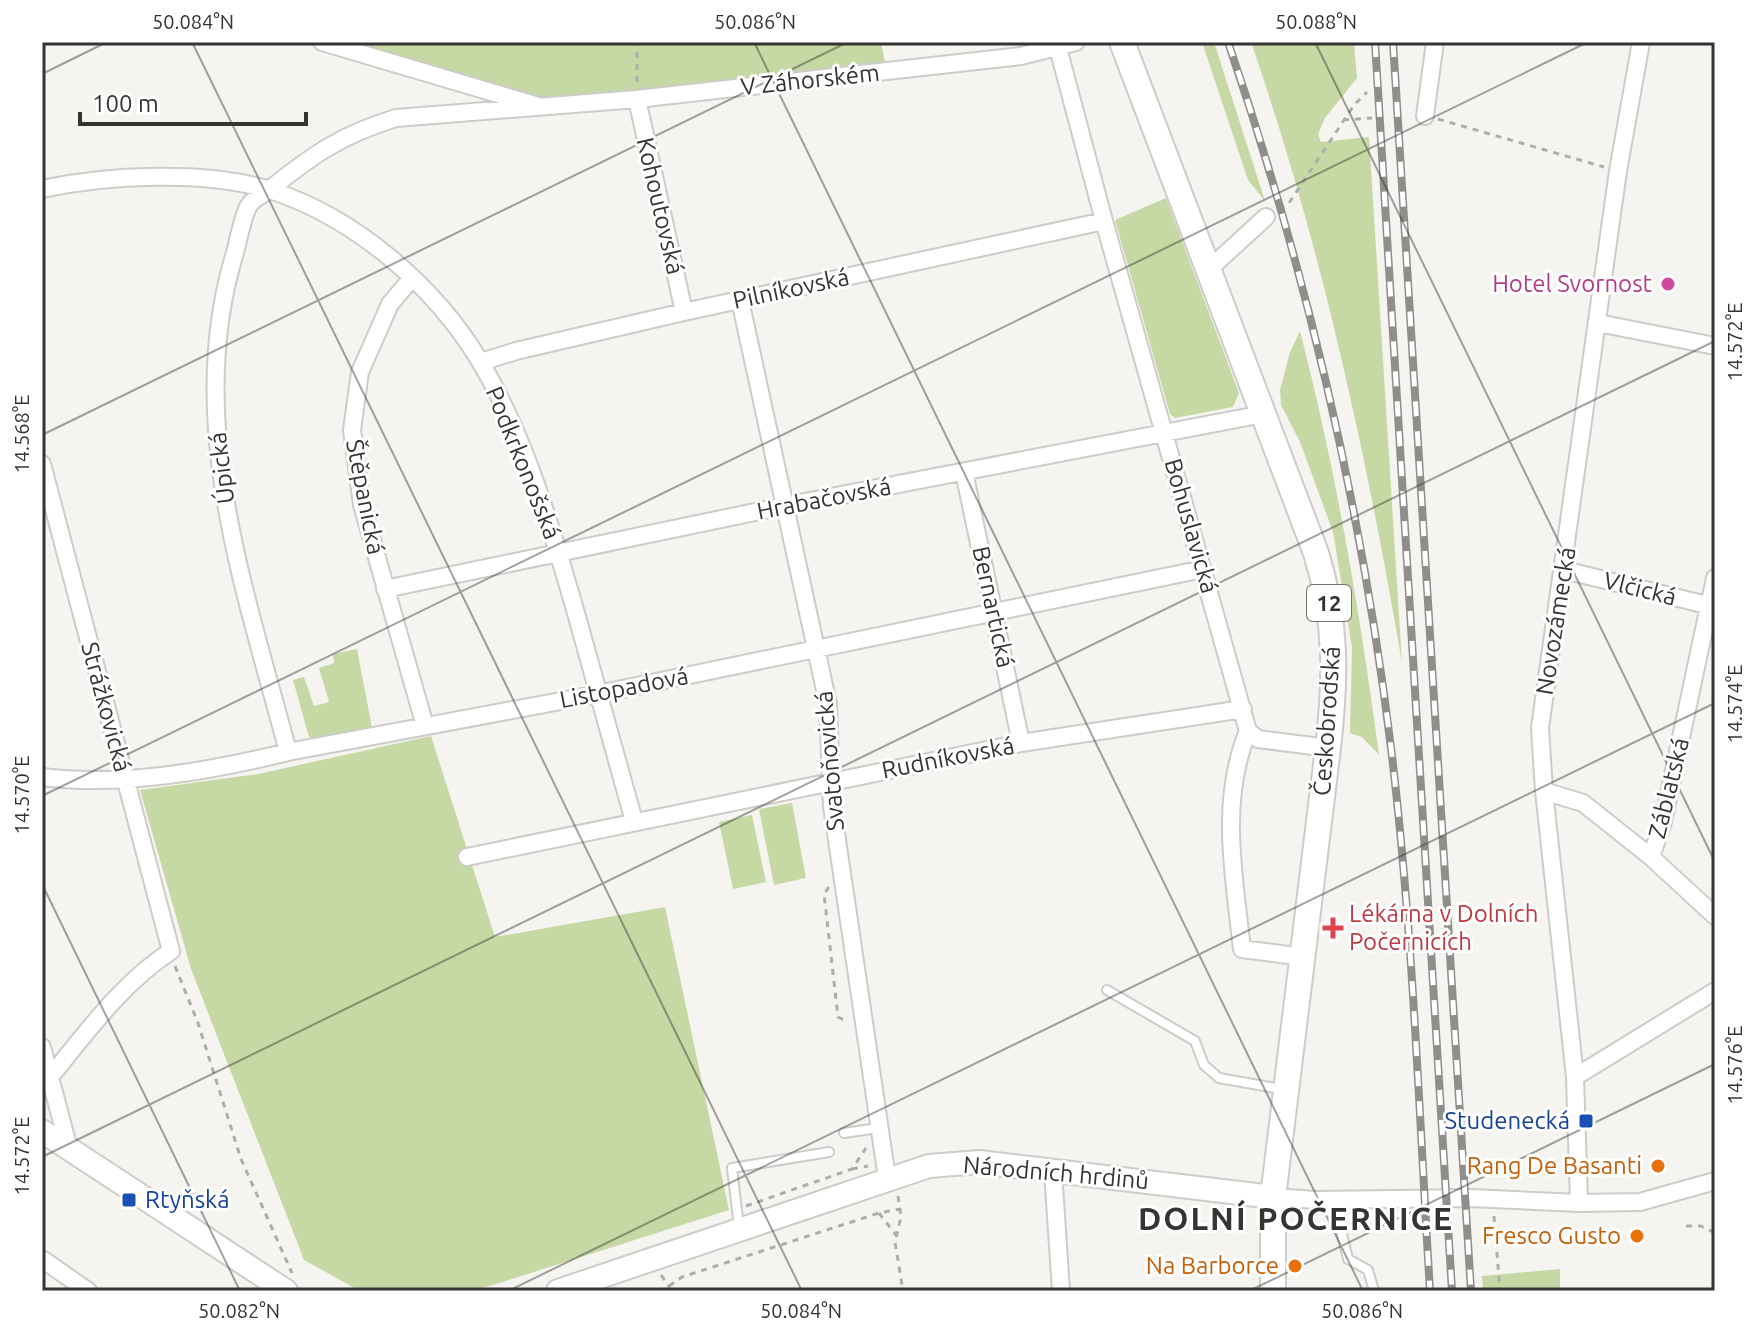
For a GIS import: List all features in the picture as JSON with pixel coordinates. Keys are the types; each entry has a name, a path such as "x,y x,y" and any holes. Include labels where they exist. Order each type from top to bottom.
{"main road":[{"name":"Českobrodská","path":"1122,42 1326,586 1334,635 1335,684 1273,1197 1273,1291"}],"street":[{"name":"V Záhorském","path":"322,42 542,107"},
{"name":"V Záhorském","path":"269,190 324,148 359,130 396,118 637,99 1021,56 1076,42"},
{"path":"1425,116 1435,42"},
{"name":"Novozámecká","path":"1579,1203 1575,1077 1540,728 1618,171 1641,42"},
{"name":"Bohuslavická","path":"1058,48 1248,731 1239,754 1229,827 1242,949 1303,957"},
{"name":"Kohoutovská","path":"637,99 684,312"},
{"name":"Podkrkonošská","path":"42,189 82,180 138,176 214,180 269,190 329,217 380,251 412,278 452,322 481,362 516,434 558,551 634,821"},
{"name":"Úpická","path":"269,190 249,204 229,271 221,311 215,409 218,458 226,507 288,752"},
{"path":"1208,270 1266,217"},
{"name":"Pilníkovská","path":"481,362 684,312 1104,221"},
{"name":"Štěpanická","path":"412,278 390,304 360,372 352,430 362,505 425,726"},
{"name":"Svatoňovická","path":"740,300 828,704 830,782 885,1176"},
{"path":"1598,323 1715,346"},
{"name":"Hrabačovská","path":"385,589 558,551 1263,414"},
{"name":"Strážkovická","path":"42,464 171,951"},
{"name":"Bernartická","path":"964,472 1021,743"},
{"name":"Listopadová","path":"42,777 125,779 246,762 598,694 1203,569"},
{"name":"Vlčická","path":"1564,570 1712,607"},
{"name":"Záblatská","path":"1651,857 1663,822 1712,607 1715,578"},
{"name":"Rudníkovská","path":"467,857 1021,743 1243,709"},
{"path":"1248,731 1258,739 1328,748"},
{"path":"1544,791 1583,803 1651,857 1715,916"},
{"path":"50,1077 112,1001 171,951"},
{"path":"1575,1077 1715,991"},
{"path":"42,1047 69,1149"},
{"path":"42,1131 290,1284"},
{"name":"Národních hrdinů","path":"558,1291 738,1219 885,1176 959,1162 991,1163 1273,1197 1334,1200 1471,1198 1579,1203 1640,1202 1715,1181"},
{"path":"1053,1171 1061,1291"},
{"path":"42,1259 88,1291"}],"lane":[{"path":"1107,990 1195,1041 1204,1065 1219,1078 1255,1087 1286,1090"},
{"path":"844,1133 878,1128"},
{"path":"738,1219 732,1168 829,1152"},
{"path":"1334,1200 1348,1259 1368,1270 1374,1291"}],"path":[{"path":"637,42 637,99"},
{"path":"1266,217 1289,203 1343,120 1367,92"},
{"path":"1425,116 1618,171"},
{"path":"1343,120 1372,118"},
{"path":"171,951 198,1023 241,1159 290,1284"},
{"path":"852,1169 869,1144 872,1148"},
{"path":"872,1157 885,1176 900,1209 897,1236 903,1291"},
{"path":"738,1219 865,1166"},
{"path":"1493,1200 1500,1291"},
{"path":"654,1266 669,1288 682,1277 879,1213 900,1209"},
{"path":"879,1213 897,1236"},
{"path":"1686,1226 1701,1226 1715,1233"}],"green space":[{"path":"353,42 881,42 886,68 795,82 545,99"},
{"path":"1202,42 1214,42 1265,201 1248,180"},
{"path":"1251,42 1354,42 1357,78 1325,118 1318,134 1321,142 1369,137 1402,663 1373,506 1339,350 1299,195"},
{"path":"1166,198 1239,393 1233,407 1175,418 1170,414 1115,220"},
{"path":"1300,331 1346,542 1379,755 1362,737 1350,733 1352,647 1333,532 1300,442 1281,405 1280,390 1290,352"},
{"path":"357,649 372,728 315,740 309,737 293,680 304,677 314,706 329,702 319,668 334,663 333,654"},
{"path":"431,736 495,937 665,907 729,1210 474,1291 360,1291 304,1260 191,969 140,790 258,774"},
{"path":"792,803 806,878 774,885 759,809"},
{"path":"752,815 766,882 733,889 719,822"},
{"path":"1560,1269 1560,1291 1483,1291 1482,1276"}],"railway":[{"path":"1228,42 1283,217 1329,394 1380,665 1405,889 1430,1291"},
{"path":"1375,42 1452,1291"},
{"path":"1393,42 1471,1291"}],"place":[{"name":"Hotel Svornost","path":"1668,284"},
{"name":"Lékárna v Dolních Počernicích","path":"1333,928"},
{"name":"Studenecká","path":"1586,1121"},
{"name":"Rang De Basanti","path":"1658,1166"},
{"name":"Rtyňská","path":"129,1200"},
{"name":"Fresco Gusto","path":"1637,1236"},
{"name":"Na Barborce","path":"1295,1266"}],"district":[{"name":"DOLNÍ POČERNICE","path":"1296,1219"}]}
